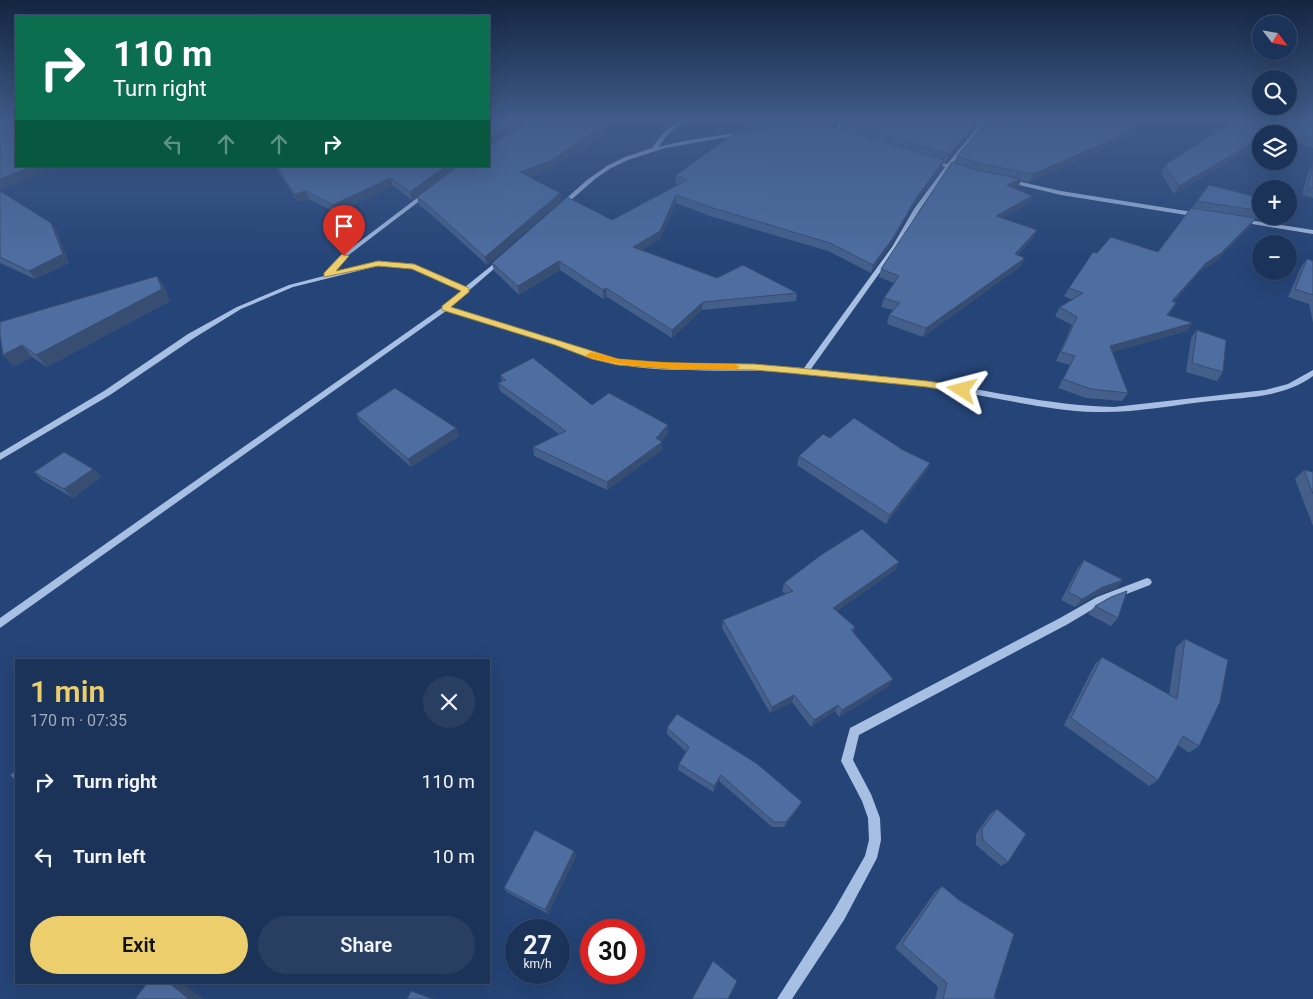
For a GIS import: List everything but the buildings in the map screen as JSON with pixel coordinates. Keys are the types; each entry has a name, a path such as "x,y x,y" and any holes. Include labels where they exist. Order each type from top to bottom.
{"street":[{"path":"554,213 593,178 610,167"},
{"path":"806,371 884,263 917,209 948,167"},
{"path":"950,167 965,171"},
{"path":"1003,180 1061,193 1210,217"},
{"path":"327,275 344,256 434,188"},
{"path":"1238,220 1313,232"},
{"path":"0,624 445,308 504,257"},
{"path":"0,456 107,393 191,336 239,308 291,286 327,275 378,264 414,266 466,290"},
{"path":"445,308 618,362 670,366 754,367 806,371 927,384 1067,407 1114,410 1272,392 1304,380 1313,372"},
{"path":"784,999 839,915 871,858 875,840 874,818 867,798 847,762 854,732 1100,600 1147,582"}],"slow traffic":[{"path":"591,355 618,362 652,365 735,367"}],"route":[{"path":"344,256 327,275 378,264 414,266 466,290 445,308 618,362 670,366 754,367 806,371 836,376 927,384 962,390"}]}
